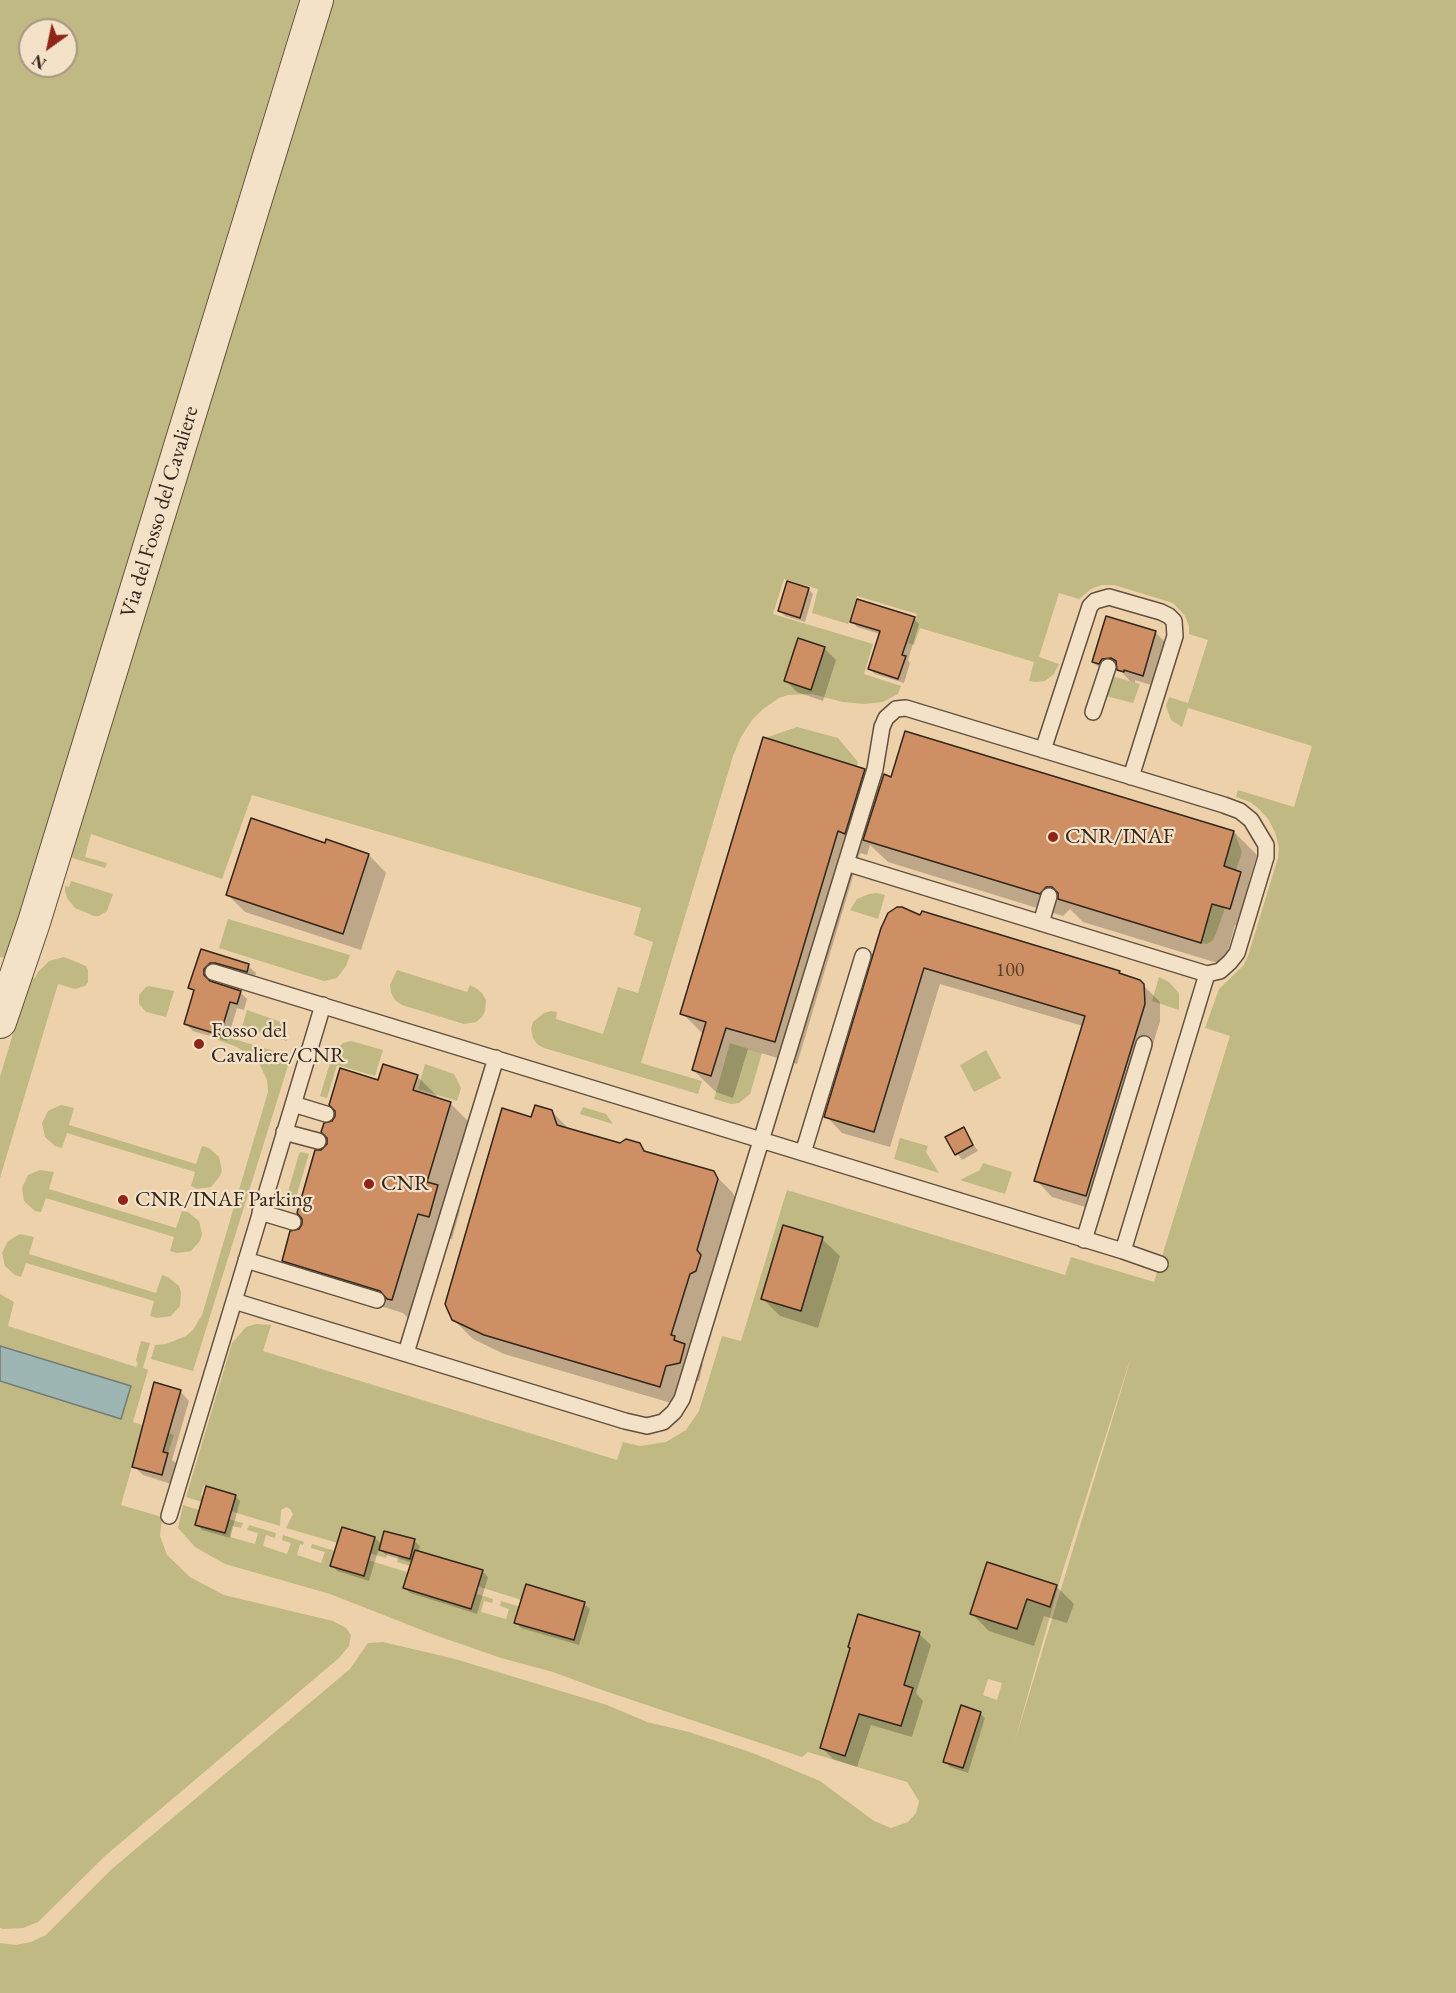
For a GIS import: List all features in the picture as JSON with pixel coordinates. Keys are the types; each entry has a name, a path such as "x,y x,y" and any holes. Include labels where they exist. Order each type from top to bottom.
{"street":[{"name":"Via del Fosso del Cavaliere","path":"0,1022 34,922 317,0"}],"lane":[{"path":"1043,750 1090,606 1102,598 1109,597 1161,612 1174,621 1175,636 1131,777"},
{"path":"1094,712 1108,667"},
{"path":"234,1301 625,1421 647,1426 663,1422 674,1412 682,1399 761,1140 846,863 875,769 882,727 886,718 896,709 906,708 1240,811 1251,819 1266,845 1266,857 1237,953 1220,971 1207,974 846,863"},
{"path":"1041,923 1049,896"},
{"path":"803,1153 862,956"},
{"path":"213,972 1160,1264"},
{"path":"1123,1251 1207,974"},
{"path":"169,1516 323,1005"},
{"path":"1084,1240 1144,1044"},
{"path":"406,1353 496,1058"},
{"path":"293,1104 326,1114"},
{"path":"284,1132 318,1142"},
{"path":"260,1212 293,1222"},
{"path":"246,1260 377,1300"}],"shaded area":[{"path":"0,0 299,0 6,958 0,957"},
{"path":"329,0 1456,0 1456,1993 0,1993 0,1943 16,1945 31,1942 46,1935 113,1868 350,1669 368,1643 383,1642 455,1659 607,1705 647,1722 689,1732 753,1753 820,1781 874,1821 891,1828 908,1822 916,1813 919,1801 907,1782 808,1752 802,1757 553,1672 501,1658 330,1594 225,1564 195,1547 178,1528 183,1505 208,1513 198,1514 195,1525 220,1532 224,1522 214,1515 243,1523 241,1528 232,1526 230,1537 255,1544 258,1533 247,1530 249,1525 276,1533 275,1538 266,1535 263,1546 287,1554 291,1543 282,1540 283,1535 304,1542 303,1545 300,1544 297,1555 321,1563 325,1552 311,1548 312,1544 349,1555 339,1557 336,1568 363,1576 358,1557 420,1576 403,1588 435,1598 449,1591 447,1602 471,1609 475,1598 460,1594 461,1589 493,1599 492,1603 484,1601 481,1612 506,1619 509,1609 500,1606 501,1601 544,1614 542,1619 517,1612 513,1622 573,1640 553,1618 578,1625 585,1603 526,1584 523,1594 547,1608 461,1581 483,1570 424,1553 434,1573 397,1562 399,1556 410,1559 415,1540 384,1531 379,1550 387,1553 386,1558 362,1551 367,1534 342,1527 339,1538 356,1543 355,1548 286,1528 293,1514 286,1507 281,1510 280,1526 217,1507 235,1495 204,1485 201,1496 213,1500 212,1505 186,1497 232,1343 246,1327 256,1324 271,1325 263,1351 617,1460 623,1442 640,1446 666,1442 686,1430 699,1411 722,1336 741,1341 787,1190 1065,1275 1071,1257 1154,1282 1230,1036 1205,1028 1219,989 1243,966 1248,956 1278,858 1279,847 1268,819 1250,802 1236,797 1238,790 1294,807 1312,746 1188,708 1182,727 1171,720 1166,706 1169,697 1188,703 1208,640 1189,634 1185,616 1173,603 1114,585 1102,585 1091,589 1079,599 1059,593 1039,657 1059,664 1054,674 1045,681 1036,682 1029,681 1034,662 920,628 914,645 908,643 917,614 857,596 848,624 812,613 818,589 784,579 773,614 873,644 864,674 901,686 898,694 883,702 864,704 843,702 812,694 788,695 763,709 752,720 741,737 733,756 641,1063 702,1081 698,1094 544,1048 533,1038 531,1029 533,1022 544,1013 551,1011 557,1012 556,1019 603,1034 618,987 638,993 653,942 634,935 641,908 252,795 222,879 91,834 85,857 107,863 105,868 66,856","holes":["1130,1360 1014,1744 1063,1570","987,1562 1034,1577 1050,1607 1027,1599 1017,1629 970,1614","858,1614 920,1632 910,1666 848,1647","845,1667 912,1688 900,1726 833,1706","988,1679 1002,1683 997,1700 983,1695","961,1706 981,1712 963,1768 943,1762","856,1723 845,1756 820,1748"]},
{"path":"1112,676 1140,684 1133,703 1106,696"},
{"path":"797,727 838,738 858,762 857,766 765,738"},
{"path":"1234,831 1242,852 1236,870 1224,866"},
{"path":"71,881 113,894 107,911 94,916 75,908 67,898 65,891 65,886 69,887"},
{"path":"877,893 885,895 878,919 850,910 857,899"},
{"path":"1212,904 1225,908 1213,940 1207,944 1201,943"},
{"path":"228,919 350,955 346,966 337,978 324,981 219,948"},
{"path":"64,957 86,966 88,982 85,986 75,989 58,984 0,1178 0,1077 30,977 35,978 49,961"},
{"path":"397,970 467,992 470,985 476,988 486,1000 482,1017 476,1022 464,1024 402,1005 391,993 390,985"},
{"path":"1159,977 1169,982 1179,993 1179,1010 1152,1001"},
{"path":"149,986 174,991 166,1017 146,1012 139,1004 139,995"},
{"path":"247,1010 281,1022 286,1027 287,1041 242,1027"},
{"path":"220,1035 291,1056 193,1371 151,1359 155,1345 166,1344 186,1336 193,1330 202,1315 268,1092 267,1080 258,1061 237,1047 218,1040"},
{"path":"351,1041 383,1050 375,1076 337,1065 327,1098 320,1096 333,1053 343,1043"},
{"path":"730,1043 762,1053 750,1094 739,1103 731,1104 714,1099"},
{"path":"986,1050 1001,1078 974,1092 960,1065"},
{"path":"425,1064 454,1074 461,1088 457,1101 418,1089"},
{"path":"61,1105 74,1108 69,1125 196,1164 202,1146 209,1148 219,1157 222,1170 220,1176 211,1187 197,1189 191,1186 195,1172 67,1133 62,1148 55,1146 45,1137 42,1123 48,1111"},
{"path":"583,1107 606,1114 613,1124 580,1114"},
{"path":"900,1138 928,1146 926,1152 939,1173 894,1159"},
{"path":"301,1152 309,1154 293,1207 285,1202"},
{"path":"983,1163 1012,1172 1005,1194 960,1180 980,1170"},
{"path":"40,1170 54,1172 49,1189 176,1228 182,1211 188,1212 199,1221 202,1234 200,1241 191,1251 177,1253 170,1251 174,1237 46,1198 41,1212 35,1211 24,1201 22,1188 28,1175"},
{"path":"20,1234 34,1237 29,1254 156,1293 162,1275 168,1277 179,1286 180,1306 171,1316 157,1318 150,1316 154,1301 26,1263 21,1277 15,1275 5,1266 2,1253 8,1241"},
{"path":"0,1294 14,1302 8,1326 136,1367 141,1341 150,1343 143,1368 148,1370 133,1422 174,1435 168,1453 138,1445 121,1505 162,1517 160,1536 167,1555 190,1577 224,1595 333,1621 346,1628 351,1635 349,1646 339,1658 105,1856 38,1922 23,1928 3,1929 0,1928"}],"water":[{"path":"0,1346 131,1386 121,1419 0,1381"}],"building":[{"path":"787,581 809,588 800,618 778,611"},
{"path":"857,599 915,617 902,655 906,656 898,679 868,669 880,631 850,622"},
{"path":"1106,616 1156,631 1143,676 1117,670 1116,661 1111,658 1102,659 1099,664 1092,662"},
{"path":"798,638 825,647 811,690 784,681"},
{"name":"CNR/INAF","path":"905,731 1234,831 1224,866 1241,872 1230,909 1212,904 1201,943 1058,899 1058,893 1052,887 1046,887 1040,894 863,840 884,774 891,777"},
{"path":"763,737 865,769 845,834 838,831 775,1042 726,1028 711,1076 692,1070 706,1022 680,1014"},
{"path":"251,818 325,843 326,839 369,854 343,934 226,895"},
{"path":"897,907 920,915 922,911 1120,971 1119,973 1140,980 1144,984 1145,1004 1086,1196 1034,1181 1085,1016 924,968 874,1132 824,1117 881,928 888,913"},
{"path":"201,949 249,964 247,972 215,963 210,963 204,969 204,975 210,981 241,991 237,1004 230,1002 220,1035 184,1024 194,990 188,988"},
{"name":"CNR","path":"383,1064 418,1075 413,1090 451,1102 427,1182 438,1185 429,1217 418,1214 392,1300 387,1299 380,1291 282,1261 290,1231 299,1229 302,1224 302,1219 297,1213 315,1150 321,1150 327,1144 327,1138 321,1132 324,1123 332,1121 335,1116 335,1111 329,1105 340,1068 378,1080"},
{"path":"535,1105 552,1110 557,1125 620,1143 626,1139 640,1143 644,1151 714,1171 718,1179 697,1250 701,1255 696,1271 690,1274 671,1335 675,1336 674,1340 685,1344 680,1363 666,1366 660,1387 484,1335 452,1320 445,1304 502,1108 531,1117"},
{"path":"964,1127 973,1145 955,1155 945,1137"},
{"path":"783,1225 823,1237 801,1311 761,1299"},
{"path":"154,1382 181,1390 163,1452 168,1453 162,1475 132,1467"},
{"path":"206,1486 236,1495 225,1533 195,1525"},
{"path":"342,1527 375,1537 364,1576 330,1566"},
{"path":"384,1531 415,1539 410,1559 379,1550"},
{"path":"415,1550 483,1570 471,1609 403,1588"},
{"path":"987,1562 1057,1585 1050,1607 1027,1599 1017,1629 970,1614"},
{"path":"526,1584 585,1602 574,1640 514,1623"},
{"path":"858,1614 920,1632 904,1685 913,1688 901,1726 859,1714 845,1756 820,1748"},
{"path":"961,1705 981,1712 963,1768 943,1762"}],"place":[{"name":"CNR/INAF","path":"1053,837"},
{"name":"Fosso del Cavaliere/CNR","path":"199,1044"},
{"name":"CNR","path":"369,1184"},
{"name":"CNR/INAF Parking","path":"123,1200"}]}
